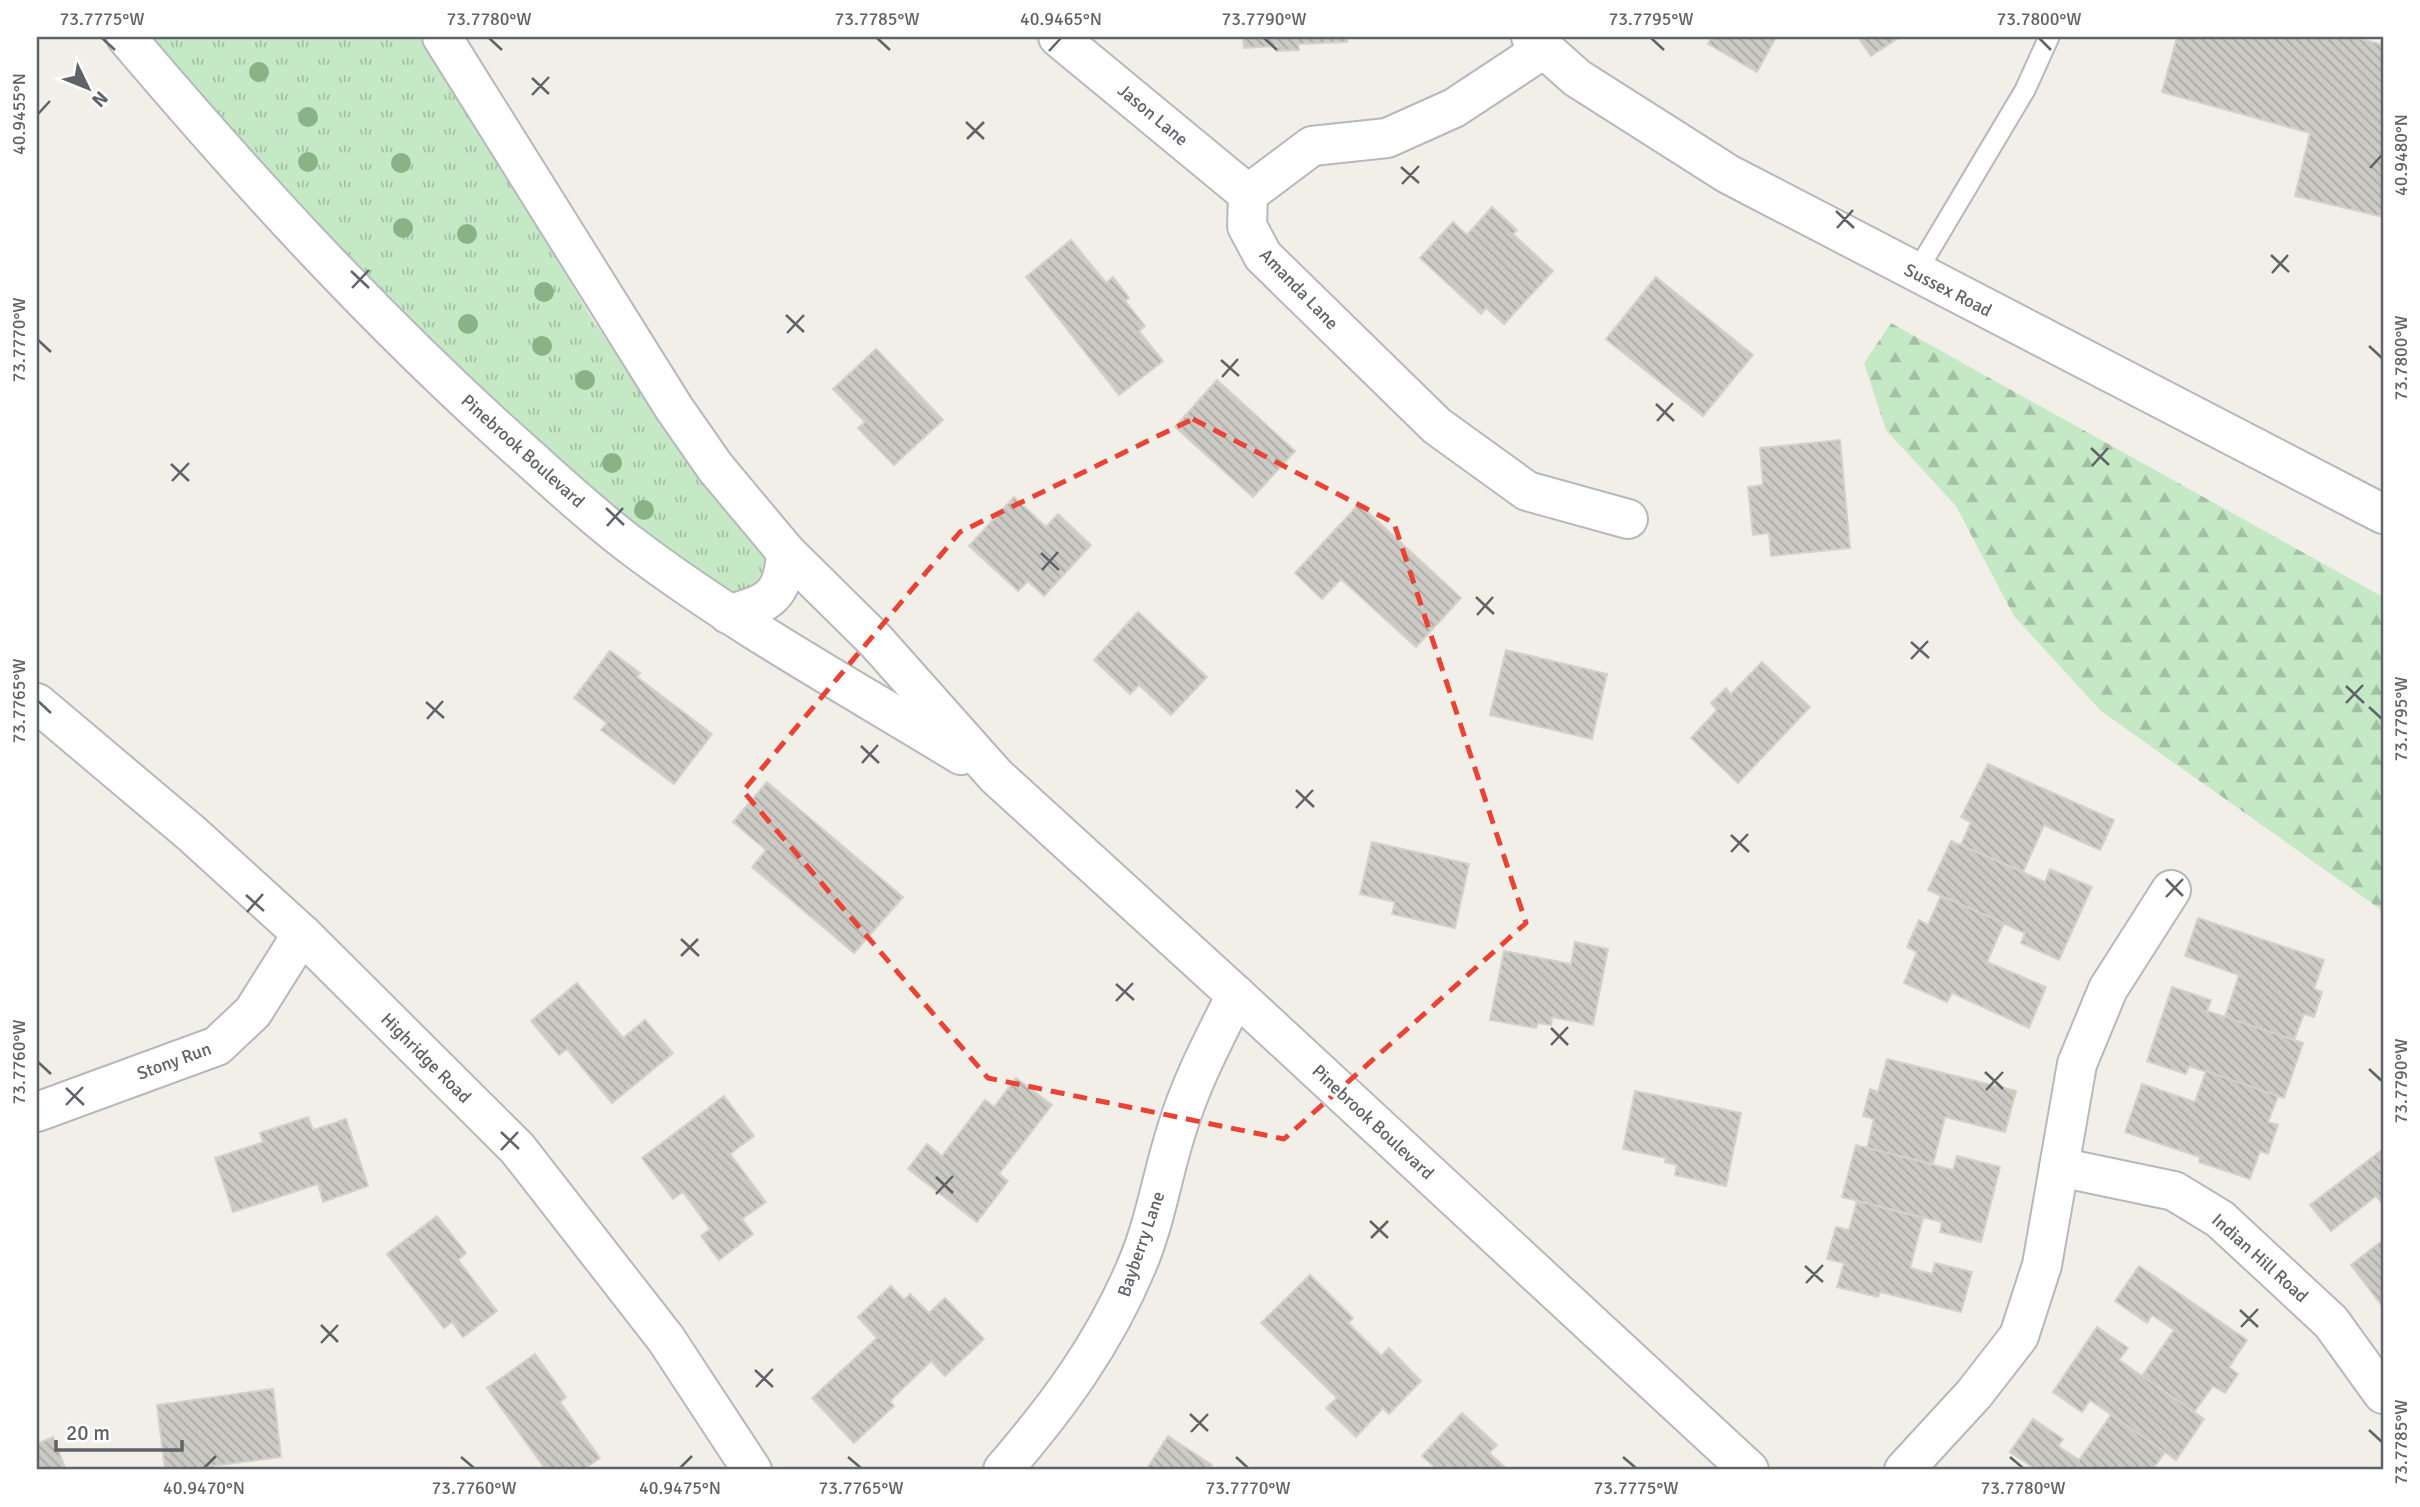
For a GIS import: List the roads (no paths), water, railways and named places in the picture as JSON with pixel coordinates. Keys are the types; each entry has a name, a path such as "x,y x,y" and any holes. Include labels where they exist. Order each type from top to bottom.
{"street":[{"name":"Pinebrook Boulevard","path":"126,37 268,200 376,313 447,383 628,544 728,614 996,776"},
{"name":"Pinebrook Boulevard","path":"442,37 674,408 716,467 786,552 876,641 996,776 1749,1470"},
{"name":"Jason Lane","path":"1058,37 1248,194"},
{"path":"1248,194 1312,146 1387,138 1454,108 1538,42"},
{"name":"Sussex Road","path":"1538,42 1577,78 1728,174 2383,514"},
{"name":"Amanda Lane","path":"1248,194 1247,226 1263,256 1437,426 1527,491 1628,519"},
{"path":"728,614 745,610 773,595 781,585 785,573 786,552"},
{"name":"Highridge Road","path":"37,704 191,833 302,934 517,1148 666,1339 752,1470"},
{"path":"1904,1470 1974,1394 2019,1336 2042,1265 2077,1064 2108,989 2171,890"},
{"name":"Stony Run","path":"37,1112 217,1046 253,1012 302,934"},
{"name":"Bayberry Lane","path":"1003,1470 1066,1393 1119,1307 1139,1262 1152,1222 1176,1131 1206,1056 1236,995"},
{"name":"Indian Hill Road","path":"2059,1167 2174,1191 2220,1219 2330,1322 2383,1394"}],"lane":[{"path":"1916,273 2025,90 2049,37"}]}
